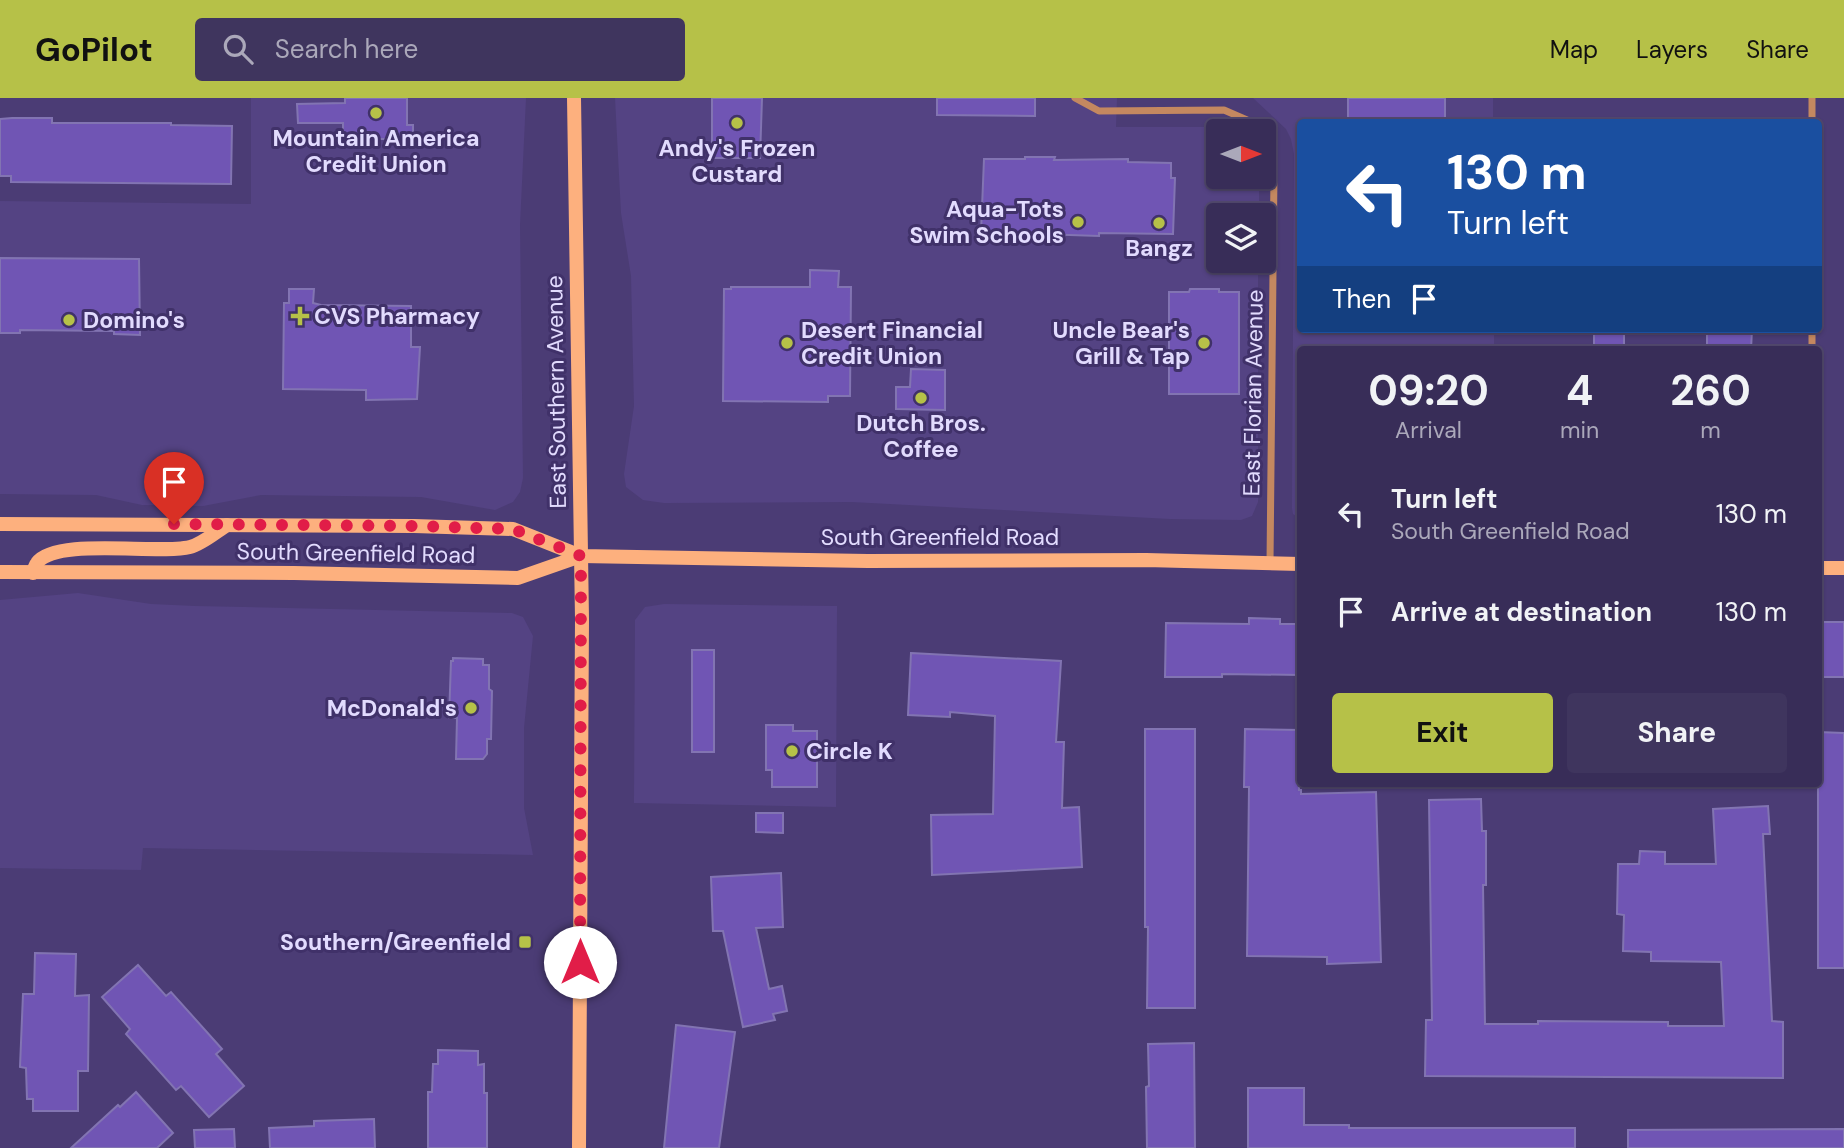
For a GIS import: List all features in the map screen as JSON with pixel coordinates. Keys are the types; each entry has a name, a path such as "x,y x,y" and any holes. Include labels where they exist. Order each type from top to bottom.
{"main road":[{"name":"East Southern Avenue","path":"574,98 581,556 579,1148"},
{"name":"South Greenfield Road","path":"3,524 228,524 513,529 581,556"},
{"path":"0,538 3,524"},
{"path":"33,573 37,563 55,552 193,547 228,524"},
{"name":"South Greenfield Road","path":"0,572 294,573 518,578 581,556 868,561 1146,560 1297,565"},
{"path":"1822,568 1844,568"}],"street":[{"path":"1076,98 1099,111 1224,110 1245,119"},
{"path":"1812,98 1812,119"},
{"name":"East Florian Avenue","path":"1270,564 1274,189"}],"shaded area":[{"path":"251,98 526,98 520,225 523,478 520,492 513,502 495,510 421,497 261,495 203,506 142,505 96,495 0,494 0,201 251,204"},
{"path":"615,98 1117,98 1116,127 1206,127 1206,189 1259,189 1259,203 1206,203 1206,273 1258,273 1258,502 1252,516 1241,520 1170,519 852,502 664,503 643,500 626,487 624,474 634,406 631,276 621,213"},
{"path":"1253,98 1493,98 1493,119 1297,119 1297,333 1494,333 1494,346 1297,346 1297,517 1292,508 1294,154 1286,129"},
{"path":"78,593 151,604 512,613 523,617 533,636 524,728 524,808 533,855 143,848 141,870 0,868 0,600"},
{"path":"664,604 837,606 836,807 634,803 635,620 645,607"}],"building":[{"name":"Mountain America Credit Union","path":"345,98 407,98 407,125 413,125 413,144 394,144 394,139 343,139 343,123 298,123 297,104 345,103"},
{"name":"Andy's Frozen Custard","path":"712,98 762,98 760,158 712,158"},
{"path":"937,98 1035,98 1035,116 937,115"},
{"path":"1348,98 1445,98 1445,119 1348,119"},
{"path":"52,118 52,123 232,126 231,184 11,182 11,176 0,176 0,119"},
{"path":"1055,157 1054,160 1128,159 1128,162 1171,163 1171,178 1175,178 1173,234 1099,233 1099,236 981,232 984,159"},
{"path":"0,258 139,259 140,335 114,334 114,331 20,330 20,333 0,333"},
{"name":"Desert Financial Credit Union","path":"810,270 839,271 838,287 851,287 850,396 828,396 828,402 723,401 724,289 810,287"},
{"name":"CVS Pharmacy","path":"289,289 314,289 313,303 321,305 411,306 411,347 420,347 417,399 366,400 366,390 283,389 284,303 289,303"},
{"name":"Uncle Bear's Grill & Tap","path":"1190,289 1239,292 1239,394 1169,394 1169,292 1189,292"},
{"path":"1594,333 1624,333 1624,346 1594,346"},
{"path":"1707,333 1752,333 1751,346 1707,346"},
{"name":"Dutch Bros. Coffee","path":"911,369 945,370 945,410 896,409 896,387 910,387"},
{"path":"1249,618 1280,619 1280,624 1297,624 1297,675 1222,674 1222,677 1165,677 1166,623 1249,624"},
{"path":"1822,622 1844,622 1844,677 1822,677"},
{"path":"692,650 714,650 714,752 692,752"},
{"path":"911,653 1061,661 1056,742 1064,742 1062,808 1079,807 1082,867 932,875 931,815 993,814 995,716 950,712 950,717 908,715"},
{"name":"McDonald's","path":"453,658 483,659 483,665 489,665 489,689 492,691 491,739 487,739 487,754 483,759 456,759 457,718 449,718"},
{"name":"Circle K","path":"766,725 793,725 793,731 817,731 817,787 772,787 772,770 766,770"},
{"path":"1145,729 1195,729 1195,1008 1147,1008"},
{"path":"1245,729 1297,730 1297,787 1301,794 1376,792 1381,962 1327,964 1327,957 1247,956 1249,787 1244,787"},
{"path":"1822,732 1844,733 1844,968 1818,968 1818,787 1822,787"},
{"path":"1481,799 1482,831 1486,831 1486,885 1483,885 1485,1024 1538,1024 1538,1021 1668,1022 1668,1026 1724,1026 1721,962 1651,961 1651,952 1623,951 1624,915 1617,914 1618,864 1639,864 1640,851 1665,852 1665,864 1716,864 1713,809 1768,806 1770,834 1763,834 1772,1021 1783,1022 1783,1078 1425,1076 1426,1020 1432,1020 1429,800"},
{"path":"756,813 783,813 783,833 756,832"},
{"path":"781,873 783,927 756,928 769,989 782,986 787,1011 773,1014 775,1020 743,1027 723,931 713,931 711,877"},
{"path":"35,953 76,954 75,996 89,995 88,1071 78,1071 78,1111 33,1111 33,1099 27,1099 26,1068 20,1067 23,994 34,994"},
{"path":"138,965 166,996 171,992 222,1049 216,1054 244,1086 209,1117 181,1086 176,1090 126,1034 130,1029 102,997"},
{"path":"676,1025 735,1032 719,1148 664,1148"},
{"path":"1194,1043 1195,1148 1147,1148 1148,1044"},
{"path":"438,1050 478,1051 478,1065 484,1064 484,1093 487,1093 487,1148 428,1148 428,1092 432,1092 433,1064 438,1064"},
{"path":"1248,1088 1304,1088 1304,1125 1349,1125 1349,1128 1575,1128 1575,1148 1248,1148"},
{"path":"136,1092 173,1133 157,1148 71,1148 118,1105 120,1107"},
{"path":"374,1119 375,1148 270,1148 269,1128 314,1126 314,1121"},
{"path":"234,1129 235,1148 195,1148 194,1130"},
{"path":"1844,1129 1844,1148 1628,1148 1628,1130"}],"place":[{"name":"Mountain America Credit Union","path":"376,113"},
{"name":"Andy's Frozen Custard","path":"737,123"},
{"name":"Aqua-Tots Swim Schools","path":"1078,222"},
{"name":"Bangz","path":"1159,223"},
{"name":"CVS Pharmacy","path":"300,316"},
{"name":"Domino's","path":"69,320"},
{"name":"Desert Financial Credit Union","path":"787,343"},
{"name":"Uncle Bear's Grill & Tap","path":"1204,343"},
{"name":"Dutch Bros. Coffee","path":"921,398"},
{"name":"McDonald's","path":"471,708"},
{"name":"Circle K","path":"792,751"},
{"name":"Southern/Greenfield","path":"525,942"}],"route":[{"path":"174,524 513,529 581,556 580,962"}]}
